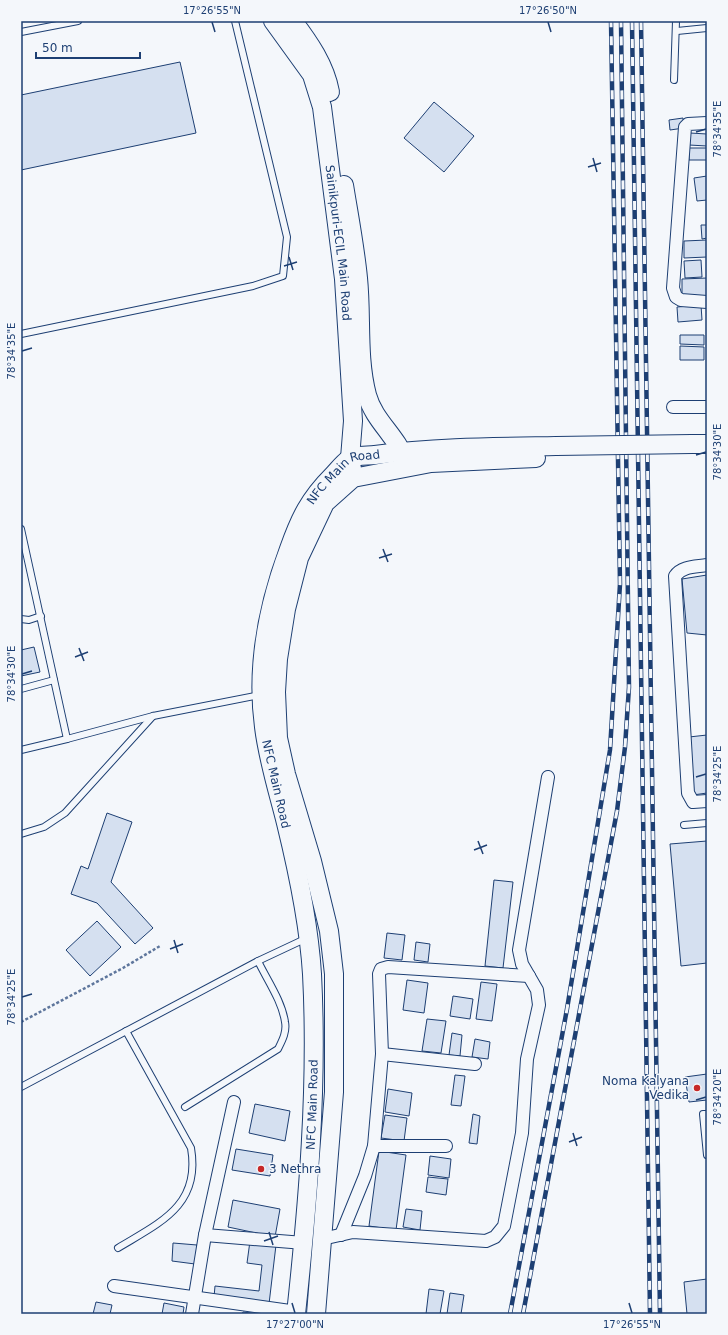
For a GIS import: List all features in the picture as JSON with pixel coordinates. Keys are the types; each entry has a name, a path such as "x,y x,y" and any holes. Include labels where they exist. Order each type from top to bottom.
{"main road":[{"name":"Sainikpuri-ECIL Main Road","path":"273,21 312,75 322,107 344,279 353,421 350,458 353,478"},
{"name":"Sainikpuri-ECIL Main Road","path":"293,21 308,41 321,63 330,89 358,278 362,371 368,398 379,421 405,459"},
{"name":"NFC Main Road","path":"296,1313 304,1243 314,1087 312,978 309,938 286,825 268,759 263,724 262,664 272,606 300,518 317,491 350,458 405,459 556,451 699,450"},
{"name":"NFC Main Road","path":"316,1314 334,1092 334,974 329,931 312,861 286,774 278,738 276,692 278,659 286,609 299,558 325,502 353,478 405,459"}],"street":[{"path":"707,123 688,124 685,127 672,288 676,297 681,300 707,302"},
{"path":"673,407 707,407"},
{"path":"707,565 684,569 679,571 675,576 688,793 693,802 707,801"},
{"path":"322,1240 353,1232 486,1241 495,1237 504,1226 522,1133 527,1059 539,1006 537,990 522,964 519,950 548,777"},
{"path":"342,1235 366,1176 374,1146 382,1054 379,974 382,969 388,967 530,976"},
{"path":"382,1054 475,1064"},
{"path":"192,1314 205,1235 234,1102"},
{"path":"374,1146 446,1146"},
{"path":"205,1235 304,1243"},
{"path":"114,1286 296,1313"}],"lane":[{"path":"21,32 78,21"},
{"path":"21,334 253,286 283,276 287,237 235,21"},
{"path":"674,80 677,32 676,21"},
{"path":"677,32 707,28"},
{"path":"21,529 67,739"},
{"path":"21,619 29,620 41,616"},
{"path":"21,689 54,680"},
{"path":"21,750 154,716 262,694"},
{"path":"21,834 44,827 64,813 154,716"},
{"path":"684,825 707,823"},
{"path":"21,1087 258,961 309,938"},
{"path":"185,1107 278,1049 284,1035 285,1022 280,1006 258,961"},
{"path":"118,1248 173,1213 185,1197 194,1164 191,1148 126,1031"},
{"path":"707,1114 704,1114 707,1155"}],"path":[{"path":"21,1022 123,968 160,946"}],"building":[{"path":"180,62 196,133 21,170 21,95"},
{"path":"434,102 474,136 444,172 404,138"},
{"path":"683,118 684,128 670,130 669,120"},
{"path":"690,133 707,134 707,146 689,145"},
{"path":"689,148 707,148 707,160 689,160"},
{"path":"707,176 707,200 697,201 694,178"},
{"path":"701,225 707,225 707,238 702,239"},
{"path":"707,240 707,257 684,258 684,241"},
{"path":"701,260 702,277 685,278 684,261"},
{"path":"707,278 707,297 682,299 682,279"},
{"path":"701,305 702,320 678,322 677,307"},
{"path":"680,335 704,335 704,345 680,344"},
{"path":"680,346 704,347 704,360 680,360"},
{"path":"707,575 707,635 687,633 682,579"},
{"path":"34,647 40,672 21,676 21,650"},
{"path":"707,735 707,793 693,795 689,737"},
{"path":"107,813 132,822 111,882 153,928 135,944 97,903 71,894 81,866 88,869"},
{"path":"707,841 707,963 681,966 670,844"},
{"path":"494,880 513,882 503,968 485,966"},
{"path":"97,921 121,947 90,976 66,950"},
{"path":"387,933 405,935 402,960 384,958"},
{"path":"416,942 430,944 428,962 414,960"},
{"path":"407,980 428,983 424,1013 403,1010"},
{"path":"481,982 497,984 492,1021 476,1019"},
{"path":"453,996 473,999 470,1019 450,1016"},
{"path":"427,1019 446,1021 441,1053 422,1051"},
{"path":"452,1033 462,1035 460,1056 449,1055"},
{"path":"475,1039 490,1042 488,1059 472,1057"},
{"name":"Noma Kalyana Vedika","path":"707,1074 707,1100 689,1102 685,1077"},
{"path":"455,1075 465,1076 461,1106 451,1105"},
{"path":"388,1089 412,1093 409,1116 385,1112"},
{"path":"255,1104 290,1111 285,1141 249,1133"},
{"path":"473,1114 480,1116 477,1144 469,1143"},
{"path":"385,1115 407,1118 404,1141 381,1138"},
{"path":"236,1149 273,1155 270,1176 232,1170"},
{"path":"379,1151 406,1155 396,1230 369,1226"},
{"path":"430,1156 451,1159 449,1178 428,1175"},
{"path":"428,1177 448,1179 446,1195 426,1192"},
{"path":"233,1200 280,1209 275,1237 228,1227"},
{"path":"406,1209 422,1211 420,1230 403,1227"},
{"path":"250,1241 276,1245 269,1304 214,1297 215,1286 259,1291 262,1265 247,1263"},
{"path":"173,1243 197,1245 195,1264 172,1261"},
{"path":"707,1279 707,1314 687,1314 684,1282"},
{"path":"429,1289 444,1291 440,1314 426,1314"},
{"path":"450,1293 464,1295 461,1314 447,1314"},
{"path":"96,1302 112,1305 110,1314 93,1314"},
{"path":"164,1303 184,1307 183,1314 162,1314"},
{"path":"243,1312 258,1314 242,1314"}],"railway":[{"path":"510,1314 567,1009 610,750 620,584 611,21"},
{"path":"523,1314 617,811 625,747 629,687 621,21"},
{"path":"632,21 650,1314"},
{"path":"641,21 660,1314"}],"place":[{"name":"Noma Kalyana Vedika","path":"697,1088"},
{"name":"3 Nethra","path":"261,1169"}]}
